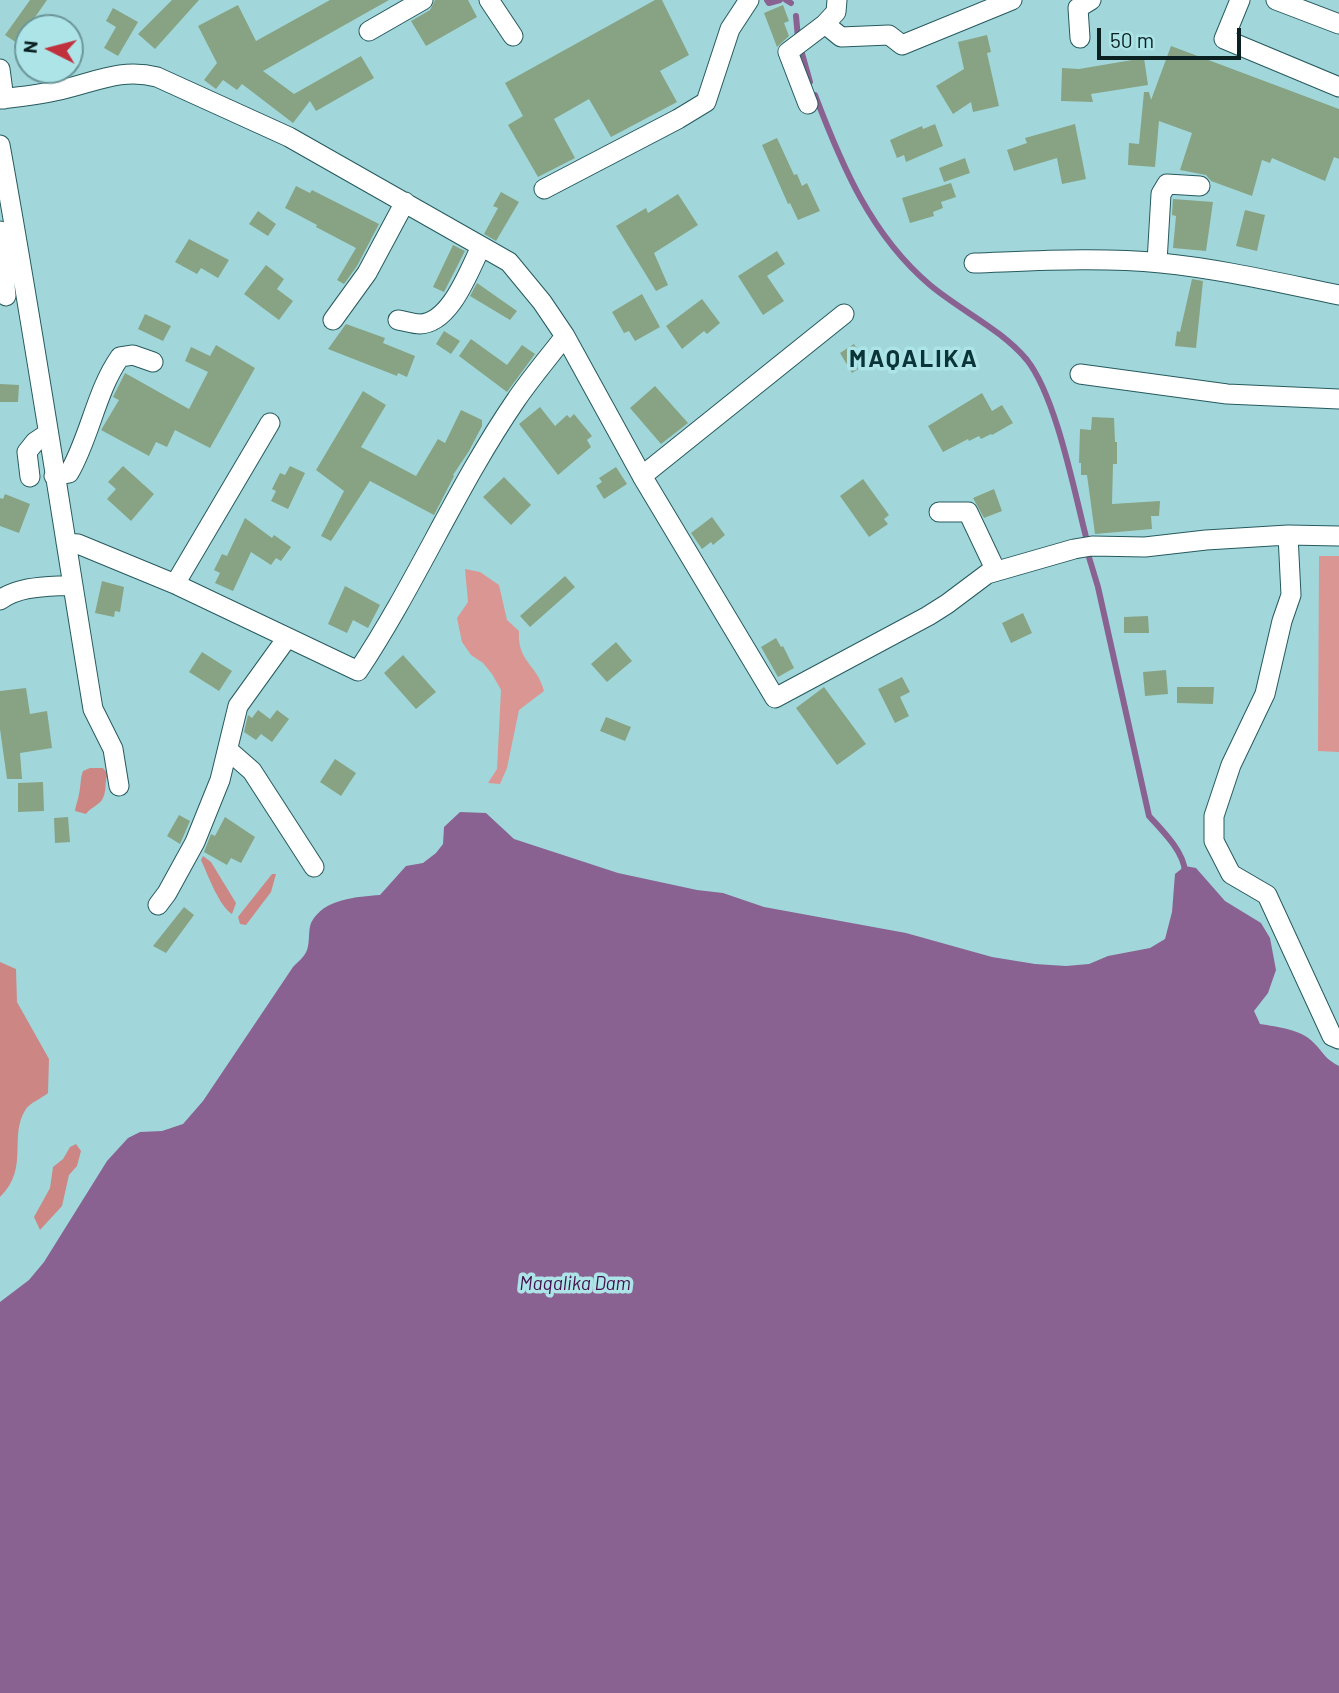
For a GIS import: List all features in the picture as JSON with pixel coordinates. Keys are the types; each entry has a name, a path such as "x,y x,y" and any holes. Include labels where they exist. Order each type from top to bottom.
{"street":[{"path":"369,32 423,0"},
{"path":"489,0 513,36"},
{"path":"544,188 706,102 730,29 749,0"},
{"path":"808,104 788,51 825,24 836,12 837,0"},
{"path":"825,24 841,37 890,35 902,44 1012,0"},
{"path":"1080,38 1078,8 1091,0"},
{"path":"1240,0 1224,40 1339,87"},
{"path":"1276,0 1339,24"},
{"path":"0,69 2,99 56,91 111,75 138,72 157,77 289,137 509,262 542,302 565,336 642,476 775,698 928,616 970,584 996,571 1082,547 1146,547 1288,535 1339,536"},
{"path":"0,145 34,337 47,434 93,709 113,749 119,786"},
{"path":"1157,262 1161,194 1167,184 1200,186"},
{"path":"333,320 367,273 405,202"},
{"path":"0,231 6,296"},
{"path":"398,320 422,324 437,318 451,305 481,247"},
{"path":"974,263 1071,260 1157,262 1216,270 1339,295"},
{"path":"642,476 844,314"},
{"path":"66,543 78,544 175,584 358,671 382,636 461,491 516,400 565,336"},
{"path":"54,476 69,473 79,456 111,370 120,357 133,355 153,362"},
{"path":"1080,374 1227,394 1339,399"},
{"path":"175,584 270,423"},
{"path":"30,477 27,452 47,434"},
{"path":"939,512 968,512 996,571"},
{"path":"1288,535 1291,595 1282,621 1265,694 1231,765 1214,816 1214,841 1231,874 1267,895 1332,1036 1339,1039"},
{"path":"0,600 32,588 73,586"},
{"path":"158,905 195,842 220,780 238,706 287,638"},
{"path":"228,750 252,771 314,867"}],"shaded area":[{"path":"1319,556 1339,556 1339,752 1318,751"},
{"path":"465,569 480,572 499,585 507,620 519,631 521,650 544,691 519,710 507,768 500,784 488,783 497,769 501,690 492,674 483,663 471,655 462,642 457,618 468,602"},
{"path":"103,768 108,774 103,798 86,814 75,811 83,771"},
{"path":"203,856 211,862 236,903 232,914 214,890 201,860"},
{"path":"272,874 276,874 271,892 246,925 240,924 238,917"},
{"path":"0,962 16,969 17,1002 49,1059 48,1093 28,1107 21,1119 17,1164 9,1186 0,1197"},
{"path":"76,1144 81,1151 77,1166 69,1175 62,1206 40,1230 34,1217 50,1188 53,1167 63,1159 70,1147"}],"water":[{"name":"Maqalika Dam","path":"460,812 486,813 514,839 618,873 723,893 764,907 906,933 992,957 1035,964 1089,964 1108,956 1150,948 1165,939 1172,912 1175,874 1185,866 1196,868 1225,901 1261,923 1270,938 1276,970 1268,993 1254,1011 1260,1024 1289,1029 1309,1038 1327,1058 1339,1066 1339,1693 0,1693 0,1302 29,1280 44,1262 107,1161 128,1138 140,1132 162,1131 183,1124 203,1101 293,967 305,954 311,923 317,915 324,908 342,900 380,895 406,866 423,863 436,853 443,844 444,827"}],"building":[{"path":"30,0 47,0 37,14 20,14"},
{"path":"172,0 199,0 155,49 138,34"},
{"path":"330,0 389,0 263,71 294,94 361,56 374,78 316,111 310,101 293,123 242,84 237,90 223,80 216,89 204,80 217,63 198,26 238,5 256,41"},
{"path":"435,0 468,0 477,17 426,46 411,21 430,10"},
{"path":"655,0 662,0 689,55 660,71 677,102 611,137 589,99 554,119 575,158 538,177 508,125 523,116 505,83"},
{"path":"783,5 789,21 784,23 789,36 777,47 764,13"},
{"path":"113,8 138,22 118,56 104,48 116,27 106,21"},
{"path":"14,22 14,41 5,35"},
{"path":"987,35 991,52 987,53 999,106 973,112 971,102 953,114 936,86 964,69 958,42"},
{"path":"1171,46 1339,109 1339,159 1334,157 1325,181 1272,158 1270,163 1262,160 1252,196 1211,181 1206,175 1180,170 1192,133 1159,121 1155,167 1128,165 1129,143 1139,144 1144,92 1149,92 1151,100"},
{"path":"1144,58 1148,85 1091,94 1093,102 1061,101 1062,68 1079,69"},
{"path":"935,124 943,146 906,162 904,155 897,158 890,140 922,126 923,129"},
{"path":"1075,124 1086,179 1062,184 1057,158 1014,171 1007,150 1027,143 1025,138"},
{"path":"777,138 794,175 797,174 802,186 807,183 820,211 798,220 790,203 788,204 762,145"},
{"path":"965,158 970,173 944,182 939,168"},
{"path":"951,183 956,197 941,202 943,208 933,212 934,216 910,223 902,198"},
{"path":"296,186 310,193 312,190 379,224 357,266 344,284 337,280 356,248 285,208"},
{"path":"501,192 519,202 496,241 484,234 498,208 493,206"},
{"path":"678,194 698,225 654,253 668,285 656,291 616,226 646,208 648,213"},
{"path":"1173,199 1213,202 1206,251 1173,248 1176,216 1172,215"},
{"path":"1245,210 1265,215 1257,251 1236,246"},
{"path":"258,211 276,224 268,236 249,224"},
{"path":"189,239 229,260 218,278 201,268 197,274 175,262"},
{"path":"453,245 465,251 444,292 433,287"},
{"path":"777,251 785,264 767,276 784,301 763,315 738,276"},
{"path":"266,265 284,279 277,289 293,301 279,320 244,294"},
{"path":"1192,279 1203,281 1196,348 1175,346 1177,331 1180,332"},
{"path":"477,283 517,311 510,320 470,296"},
{"path":"642,294 660,327 635,341 629,331 624,333 612,312"},
{"path":"702,299 720,323 707,334 704,331 682,349 666,326"},
{"path":"145,314 171,326 163,341 138,329"},
{"path":"346,324 385,338 383,343 415,356 407,377 398,373 397,376 328,349"},
{"path":"444,331 460,341 451,354 436,344"},
{"path":"471,339 507,365 522,345 535,354 507,392 459,356"},
{"path":"854,344 866,364 852,373 840,353"},
{"path":"216,345 255,368 210,448 175,430 167,447 156,442 149,456 101,430 119,400 113,397 125,373 189,409 208,372 185,361 191,347 210,356"},
{"path":"0,384 19,385 18,402 0,402"},
{"path":"655,386 688,423 661,444 630,408"},
{"path":"363,391 386,405 361,447 416,476 438,439 445,443 461,410 482,420 482,426 453,475 434,515 370,481 331,541 321,536 344,491 316,470"},
{"path":"982,393 992,411 1002,405 1013,423 992,435 981,439 979,436 969,441 968,439 943,452 928,426"},
{"path":"540,407 555,426 567,415 570,418 574,414 592,436 587,440 591,447 558,475 519,424"},
{"path":"1092,417 1114,418 1117,464 1113,464 1112,504 1160,501 1159,516 1151,516 1152,529 1095,534 1087,475 1081,475 1079,463 1080,429 1091,430"},
{"path":"123,466 154,494 131,521 107,499 116,489 108,482"},
{"path":"290,466 305,473 288,509 271,501 276,491 272,489 280,473 285,475"},
{"path":"616,467 627,484 604,499 596,486 602,482 599,478"},
{"path":"504,477 531,505 511,525 483,497"},
{"path":"863,479 889,515 884,519 888,524 869,537 840,496"},
{"path":"994,489 1002,511 984,518 973,498"},
{"path":"5,494 30,504 19,533 0,526 0,498 3,499"},
{"path":"712,517 725,535 713,545 711,542 702,549 691,533"},
{"path":"245,518 272,538 274,535 291,547 281,561 276,558 271,565 251,552 233,591 215,583 220,573 214,570 222,554 227,556"},
{"path":"565,576 575,587 530,627 520,616"},
{"path":"102,581 124,587 120,612 115,611 114,617 95,613"},
{"path":"345,586 380,605 368,628 353,620 347,633 328,624"},
{"path":"1023,613 1032,633 1011,643 1002,623"},
{"path":"1148,616 1149,633 1124,633 1124,617"},
{"path":"776,638 794,668 778,677 761,647"},
{"path":"616,642 632,661 607,682 591,664"},
{"path":"202,652 232,671 219,691 189,672"},
{"path":"403,655 436,692 416,709 384,673"},
{"path":"1166,670 1168,694 1145,696 1143,672"},
{"path":"902,677 910,692 900,697 909,716 895,723 878,689"},
{"path":"824,687 866,744 837,765 796,708"},
{"path":"1177,687 1214,687 1213,704 1177,703"},
{"path":"26,688 30,714 47,711 52,748 20,753 22,779 7,779 0,729 0,691"},
{"path":"258,710 270,719 277,710 289,719 272,742 261,734 256,740 244,732 248,715 252,718"},
{"path":"606,717 631,727 625,741 600,731"},
{"path":"335,759 356,773 341,796 320,782"},
{"path":"43,782 44,811 18,812 18,783"},
{"path":"179,815 190,821 180,844 167,836"},
{"path":"68,817 70,842 55,843 54,818"},
{"path":"225,817 255,837 241,863 231,858 227,865 204,852 211,834 215,836"},
{"path":"184,907 194,915 166,953 153,946"}],"waterway":[{"path":"767,0 769,3 780,0"},
{"path":"786,0 791,3"},
{"path":"796,16 798,38"},
{"path":"801,50 810,82"},
{"path":"815,95 848,173 875,222 891,244 930,285 1017,349 1037,376 1063,445 1086,537"},
{"path":"1088,554 1098,587 1149,816 1177,849 1185,872"}],"district":[{"name":"MAQALIKA","path":"914,359"}]}
